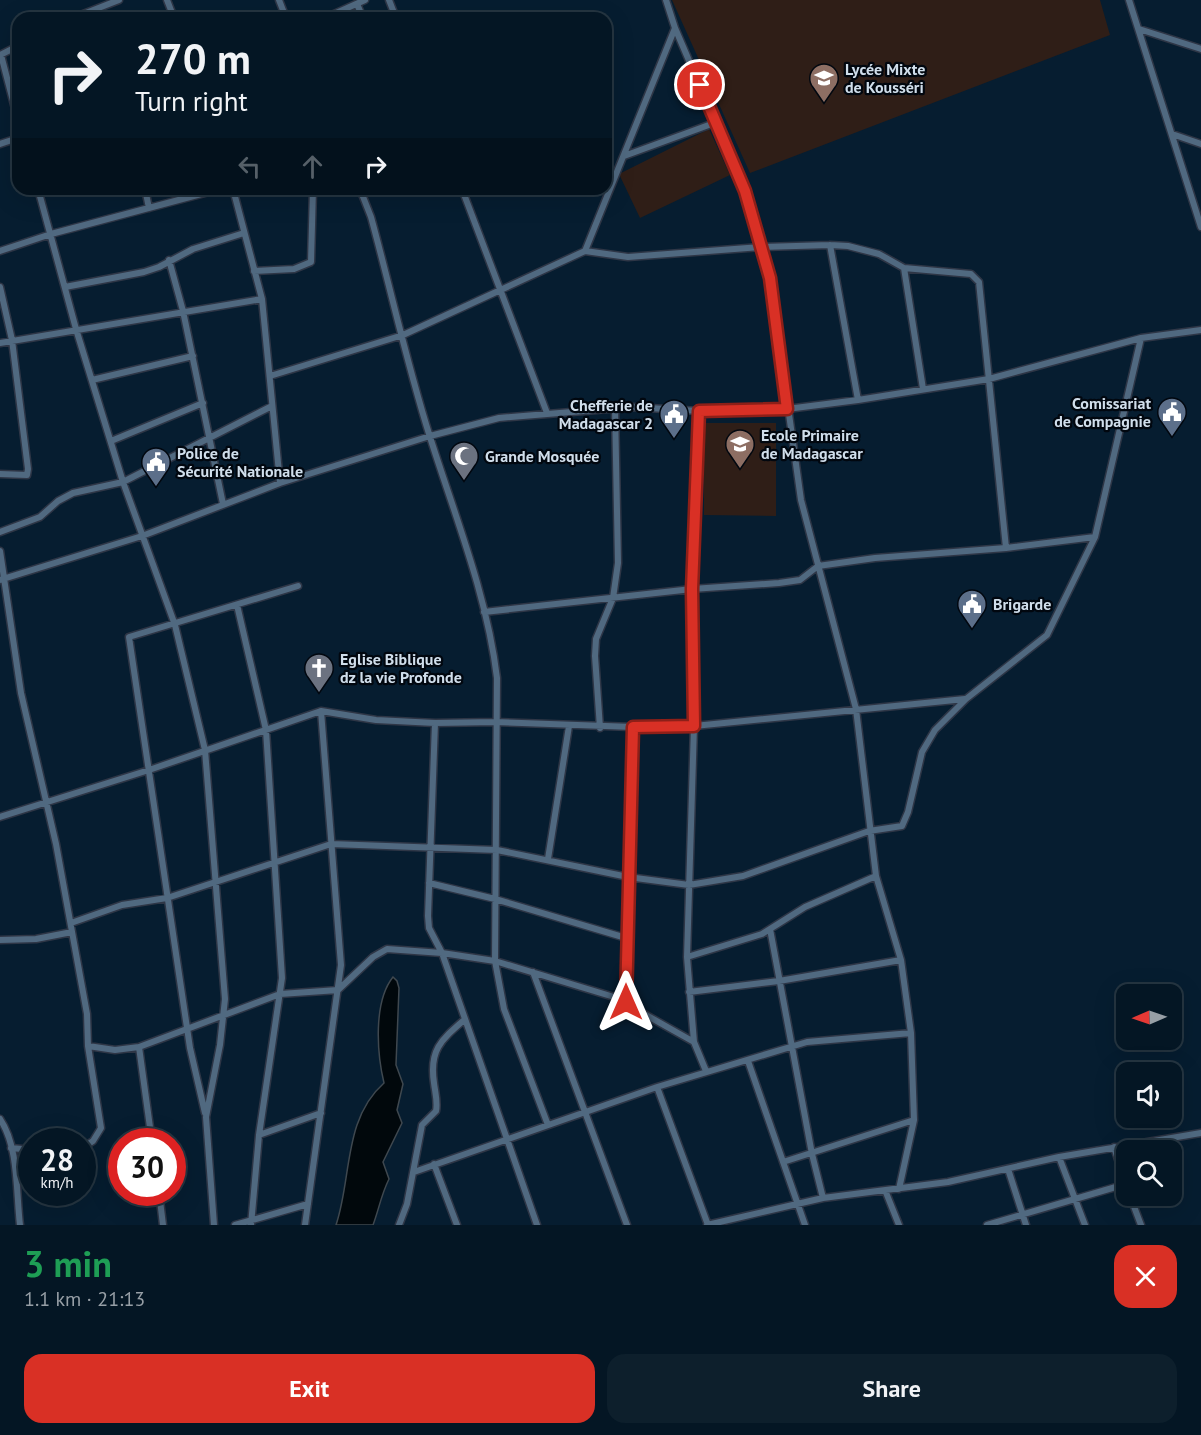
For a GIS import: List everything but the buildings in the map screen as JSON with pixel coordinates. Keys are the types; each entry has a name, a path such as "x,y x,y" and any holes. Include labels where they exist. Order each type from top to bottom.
{"street":[{"path":"88,12 119,0"},
{"path":"339,12 365,0"},
{"path":"666,0 675,28 745,191 776,310 787,409 801,500 856,709 876,876 901,960 911,1033 914,1120 899,1189"},
{"path":"1129,0 1201,227"},
{"path":"357,4 360,12"},
{"path":"612,185 675,28"},
{"path":"1139,29 1201,49"},
{"path":"1,55 12,97"},
{"path":"624,156 717,122"},
{"path":"1172,134 1201,144"},
{"path":"40,195 76,329 123,482 175,625 205,750 224,1017 206,1117"},
{"path":"146,195 149,208"},
{"path":"0,251 51,234 198,195"},
{"path":"234,195 262,299 280,483"},
{"path":"254,271 294,269 311,262 313,195"},
{"path":"362,195 371,217 430,436 450,494 493,646 497,678 495,961 504,1009 548,1125"},
{"path":"464,195 546,413"},
{"path":"585,251 608,195"},
{"path":"65,287 144,272 194,249 244,233"},
{"path":"830,245 858,400"},
{"path":"270,376 403,335 585,251 628,257 760,247 848,246 879,254 904,267 971,274 979,282 1006,548"},
{"path":"169,260 193,356 223,504"},
{"path":"904,267 923,389"},
{"path":"0,287 12,340 28,469 27,475 0,474"},
{"path":"0,343 262,299"},
{"path":"2,580 142,536 280,483 430,436 499,418 615,408 699,411 787,409 858,400 989,378 1141,338 1201,330"},
{"path":"71,923 123,905 167,898 332,844 497,850 628,877 689,885 760,872 869,831 902,826 906,820 922,752 935,730 966,699 1047,635 1095,537 1141,338"},
{"path":"92,380 193,356"},
{"path":"111,441 203,404"},
{"path":"0,532 40,517 58,501 73,493 123,482 272,406"},
{"path":"600,728 596,639 613,598 618,563 615,408"},
{"path":"699,411 692,589 694,726 687,957 694,1042 706,1071"},
{"path":"484,612 800,579 811,574 818,566 875,558 1006,548 1095,537"},
{"path":"0,551 2,580 21,693 71,923 87,1014 88,1046 101,1128 96,1136"},
{"path":"214,1225 206,1117 187,1029 129,638 298,586"},
{"path":"237,605 266,730 282,978 259,1135 251,1222"},
{"path":"0,817 149,770 321,711 376,720 435,723 495,722 600,728 694,726 966,699"},
{"path":"305,1225 341,965 321,711"},
{"path":"435,723 429,847 429,927 442,953 537,1225"},
{"path":"548,859 569,726"},
{"path":"626,1002 633,727"},
{"path":"687,957 770,929 805,907 876,876"},
{"path":"429,883 495,899 626,938"},
{"path":"770,929 791,1049 823,1198"},
{"path":"0,940 36,939 72,932"},
{"path":"88,1046 115,1050 139,1047 224,1017 280,994 338,990 373,957 387,949 442,953 495,961 533,972 626,1002 694,1042"},
{"path":"689,992 779,981 901,960"},
{"path":"533,972 627,1225"},
{"path":"399,1225 407,1204 422,1125 436,1111 431,1065 433,1056 448,1034 464,1020"},
{"path":"414,1172 706,1071 818,1040 911,1033"},
{"path":"139,1047 150,1128"},
{"path":"748,1061 805,1225"},
{"path":"657,1087 707,1225 730,1222 823,1198 899,1189 1059,1157 1201,1133"},
{"path":"259,1135 321,1113"},
{"path":"0,1119 5,1127 11,1148 20,1225"},
{"path":"783,1161 812,1154 914,1120"},
{"path":"1114,1147 1116,1153"},
{"path":"11,1148 18,1149"},
{"path":"1059,1157 1084,1225"},
{"path":"435,1164 457,1225"},
{"path":"1008,1169 1026,1225"},
{"path":"987,1225 1116,1188"},
{"path":"885,1190 899,1225"},
{"path":"235,1225 308,1204"},
{"path":"161,1206 163,1225"},
{"path":"1134,1206 1141,1225"}],"shaded area":[{"name":"Lycée Mixte de Kousséri","path":"672,0 1100,0 1110,35 750,173"},
{"path":"709,129 730,175 640,218 619,174"},
{"name":"Ecole Primaire de Madagascar","path":"704,423 776,423 776,516 704,515"},
{"path":"393,977 399,988 396,1065 403,1084 397,1110 402,1123 383,1162 389,1179 373,1225 336,1225 355,1131 361,1114 384,1083 378,1028 382,1000"}],"place":[{"name":"Lycée Mixte de Kousséri","path":"824,104"},
{"name":"Comissariat de Compagnie","path":"1172,438"},
{"name":"Chefferie de Madagascar 2","path":"674,440"},
{"name":"Ecole Primaire de Madagascar","path":"740,470"},
{"name":"Grande Mosquée","path":"464,482"},
{"name":"Police de Sécurité Nationale","path":"156,488"},
{"name":"Brigarde","path":"972,630"},
{"name":"Eglise Biblique dz la vie Profonde","path":"319,694"}],"route":[{"path":"626,1002 633,727 694,726 692,589 699,411 787,409 776,310 754,218 724,137 700,85"}]}
